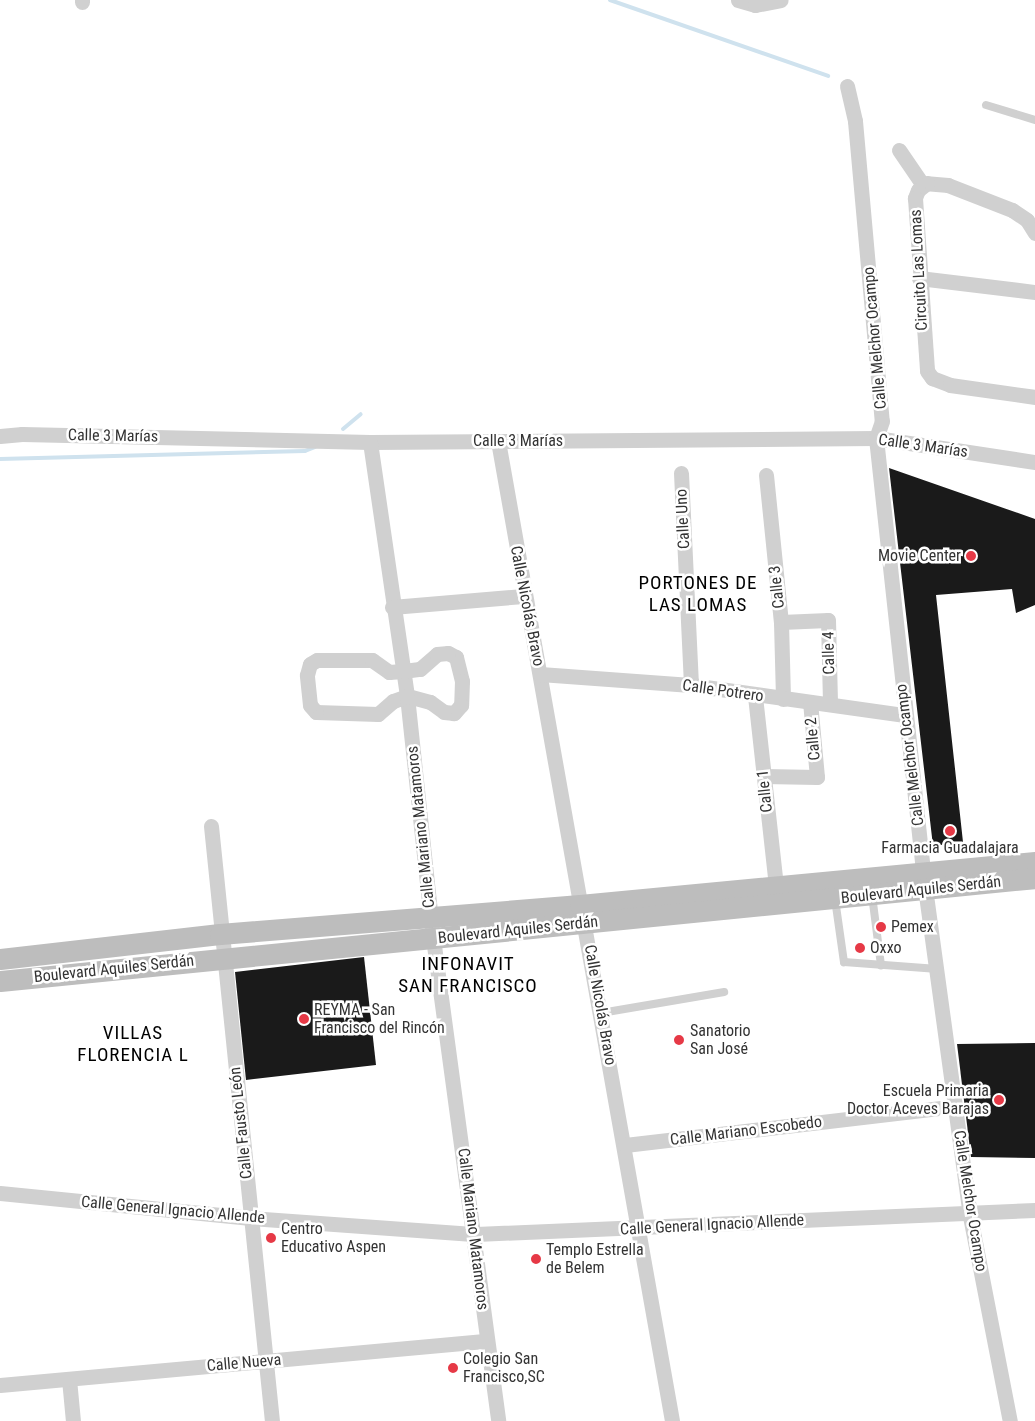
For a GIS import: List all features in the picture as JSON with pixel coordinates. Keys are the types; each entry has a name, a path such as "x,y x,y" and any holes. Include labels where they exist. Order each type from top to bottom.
{"street":[{"path":"738,0 755,5 774,1"},
{"name":"Calle Melchor Ocampo","path":"847,86 855,121 882,421 876,438 904,715 969,1211 1010,1421"},
{"path":"899,150 923,185"},
{"name":"Circuito Las Lomas","path":"1035,233 1027,220 1012,210 948,185 923,185 915,198 924,364 932,378 950,385 1035,397"},
{"path":"919,278 1035,292"},
{"name":"Calle 3 Marías","path":"0,436 22,434 370,442 876,438 1035,462"},
{"name":"Calle Nicolás Bravo","path":"498,441 524,596 540,674 625,1145 637,1229 672,1421"},
{"name":"Calle Mariano Matamoros","path":"370,442 392,607 407,696 432,928 476,1234 487,1341 498,1421"},
{"name":"Calle Uno","path":"681,473 691,685"},
{"name":"Calle 3","path":"766,475 781,622 783,699"},
{"path":"392,607 524,596"},
{"name":"Calle 4","path":"781,622 828,620 830,704"},
{"path":"448,653 456,656 462,681 462,705 454,712 444,712 430,702 407,696 393,701 378,714 316,712 310,704 307,675 310,664 317,660 372,660 389,672 403,671 420,669 437,654 448,653"},
{"name":"Calle Potrero","path":"540,674 691,685 755,696 830,704 904,715"},
{"name":"Calle 1","path":"755,696 776,886"},
{"name":"Calle 2","path":"764,776 817,777 810,702"},
{"name":"Calle Fausto León","path":"211,826 220,934 272,1421"},
{"name":"Boulevard Aquiles Serdán","path":"0,981 223,957 432,928 583,914 872,894 925,881 1035,862"},
{"name":"Boulevard Aquiles Serdán","path":"583,914 776,886 1035,878"},
{"name":"Boulevard Aquiles Serdán","path":"0,959 220,934 432,928"},
{"name":"Calle Mariano Escobedo","path":"625,1145 956,1106"},
{"name":"Calle General Ignacio Allende","path":"0,1193 251,1218 476,1234 637,1229 969,1211 1035,1210"},
{"name":"Calle Nueva","path":"0,1384 487,1341"},
{"path":"69,1379 73,1421"}],"lane":[{"path":"986,105 1035,120"},
{"path":"872,894 880,965"},
{"path":"834,898 844,962 938,969"},
{"path":"601,1013 724,992"}],"building":[{"path":"889,468 1035,519 1035,605 1016,613 1012,589 936,595 963,842 933,846"},
{"name":"REYMA - San Francisco del Rincón","path":"364,957 376,1065 246,1080 235,972"},
{"name":"Escuela Primaria Doctor Aceves Barajas","path":"1035,1043 1035,1158 971,1157 957,1044"}],"waterway":[{"path":"610,0 828,76"},
{"path":"343,429 361,414"},
{"path":"0,459 305,451 315,447"}],"place":[{"name":"Movie Center","path":"971,556"},
{"name":"Farmacia Guadalajara","path":"950,831"},
{"name":"Pemex","path":"881,927"},
{"name":"Oxxo","path":"860,948"},
{"name":"REYMA - San Francisco del Rincón","path":"304,1019"},
{"name":"Sanatorio San José","path":"679,1040"},
{"name":"Escuela Primaria Doctor Aceves Barajas","path":"999,1100"},
{"name":"Centro Educativo Aspen","path":"271,1238"},
{"name":"Templo Estrella de Belem","path":"536,1259"},
{"name":"Colegio San Francisco,SC","path":"453,1368"}],"district":[{"name":"PORTONES DE LAS LOMAS","path":"698,594"},
{"name":"INFONAVIT SAN FRANCISCO","path":"468,975"},
{"name":"VILLAS FLORENCIA L","path":"133,1044"}]}
